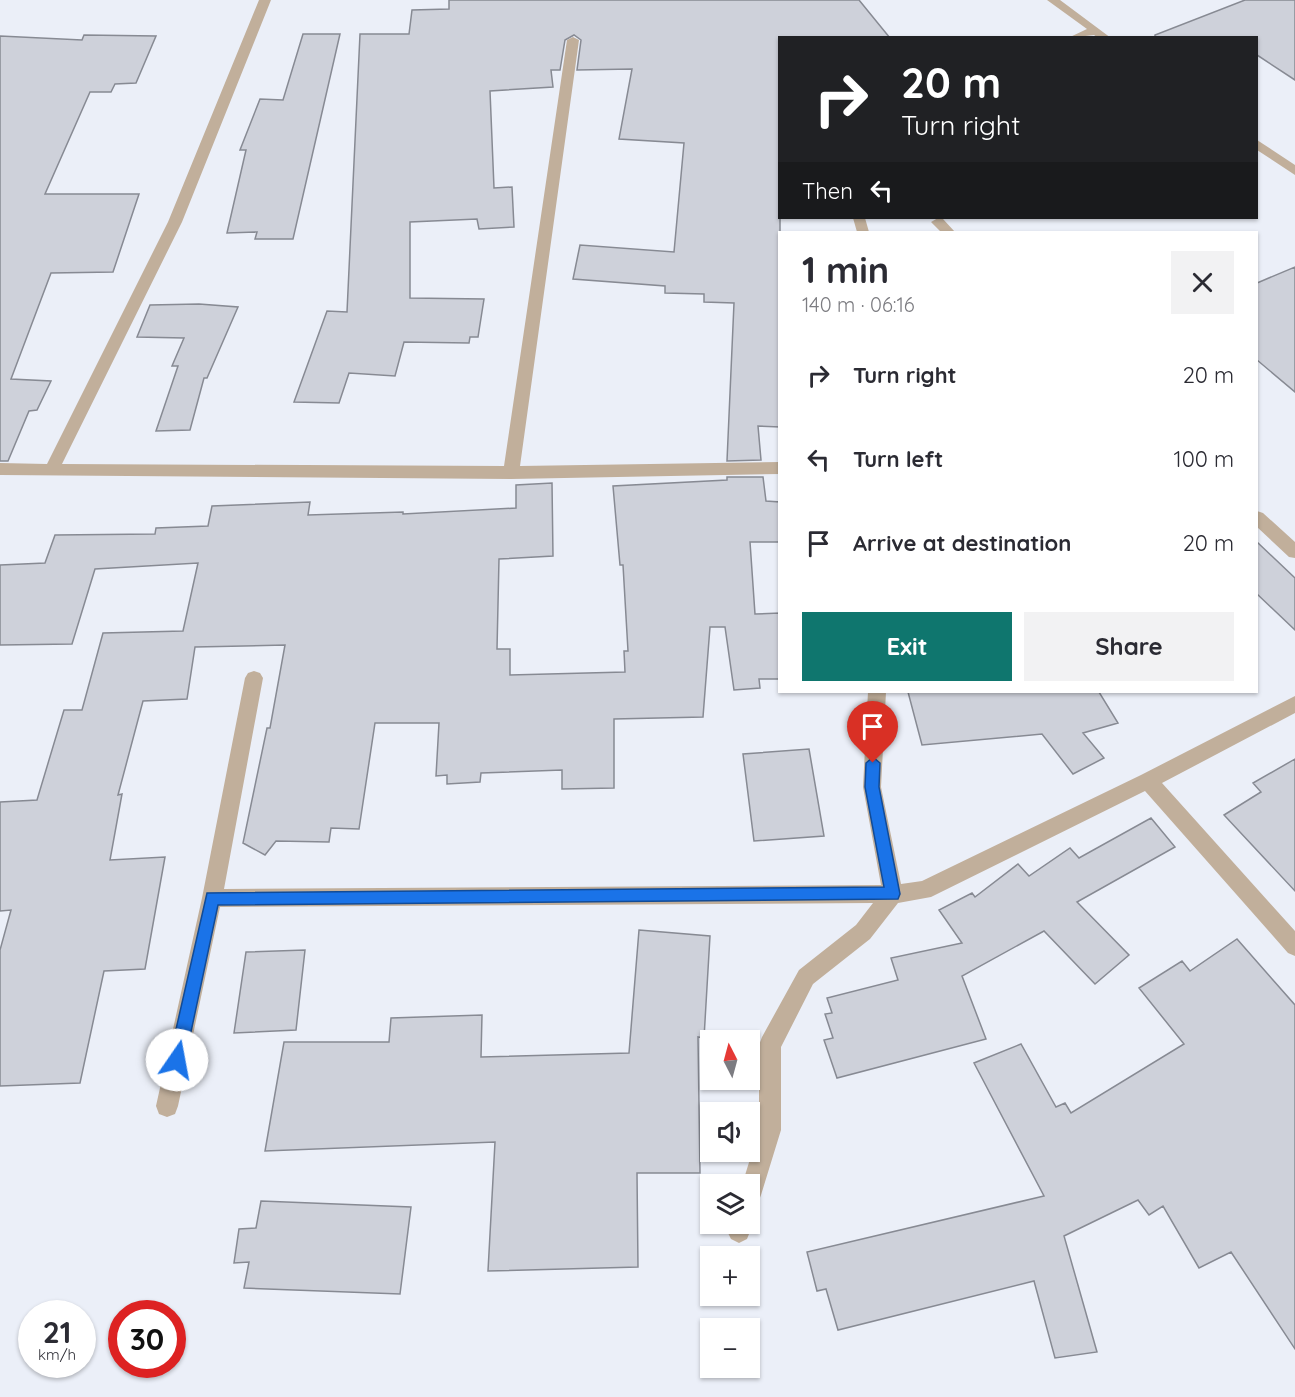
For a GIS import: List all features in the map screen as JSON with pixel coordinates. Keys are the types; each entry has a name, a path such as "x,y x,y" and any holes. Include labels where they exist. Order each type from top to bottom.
{"street":[{"path":"51,471 175,222 266,0"},
{"path":"1053,0 1101,34"},
{"path":"511,473 573,40"},
{"path":"1258,145 1295,171"},
{"path":"938,222 948,231"},
{"path":"0,469 194,474 511,473 778,468"},
{"path":"1258,518 1295,552"},
{"path":"167,1106 212,898 254,678"},
{"path":"756,1174 770,1130 770,1045 806,977 863,932 893,894 872,787 877,693"},
{"path":"212,898 893,894 924,890 1148,781 1295,704"},
{"path":"1148,781 1295,946"}],"building":[{"path":"449,0 859,0 888,36 778,36 778,219 780,219 780,231 778,231 778,427 758,426 761,460 727,461 734,303 704,302 704,294 665,293 665,286 573,279 580,245 674,252 684,143 619,139 632,69 577,70 581,40 574,35 565,40 560,70 551,70 553,87 490,91 494,188 512,187 514,227 479,229 477,219 410,222 410,298 484,299 478,337 470,337 469,343 404,342 395,376 349,373 339,403 294,402 327,311 347,312 360,34 409,34 412,10 449,9"},
{"path":"1245,0 1295,0 1295,80 1258,56 1258,36 1155,35"},
{"path":"303,34 340,34 293,239 255,239 257,232 227,233 246,150 240,150 260,99 283,100"},
{"path":"84,35 156,36 136,83 115,84 111,92 90,92 45,194 139,194 113,272 51,273 11,379 51,381 37,410 29,411 8,461 0,461 0,36 82,40"},
{"path":"1295,267 1295,392 1258,361 1258,283"},
{"path":"199,304 238,307 207,378 204,378 190,430 156,431 178,366 172,366 184,338 137,337 150,305"},
{"path":"727,477 763,477 766,501 778,502 778,542 750,542 755,614 778,613 778,679 759,679 760,688 734,690 725,627 710,627 703,717 614,719 614,788 562,789 562,770 481,773 480,782 447,784 447,775 436,776 439,723 375,723 359,829 331,828 329,842 276,841 265,855 243,843 267,728 270,728 285,645 195,647 187,699 143,701 118,795 122,794 110,860 165,857 145,969 104,971 80,1083 0,1086 0,950 11,910 0,911 0,802 37,800 64,710 82,710 103,633 183,631 198,563 95,569 72,644 0,645 0,565 45,563 55,535 155,534 156,528 208,526 212,506 310,502 308,515 403,512 403,514 516,508 516,485 552,483 553,556 499,559 497,649 510,649 510,675 625,672 624,651 628,651 623,565 620,565 613,486 727,480"},
{"path":"1258,543 1295,578 1295,630 1258,595"},
{"path":"908,693 1100,693 1118,723 1083,733 1104,758 1073,774 1042,734 922,745"},
{"path":"809,749 824,836 754,841 743,754"},
{"path":"1295,759 1295,891 1224,815 1261,792 1253,783"},
{"path":"1151,818 1175,847 1077,902 1129,955 1095,984 1044,931 962,976 986,1039 837,1078 824,1040 833,1038 825,1014 832,1013 827,998 898,980 891,958 962,943 939,910 972,893 975,897 1018,864 1029,876 1070,848 1079,858"},
{"path":"639,930 710,936 704,1030 700,1030 700,1037 698,1037 700,1173 637,1173 638,1267 488,1271 495,1142 265,1151 284,1042 389,1042 391,1018 482,1015 481,1057 629,1053"},
{"path":"1237,939 1295,1005 1295,1349 1231,1252 1199,1268 1163,1206 1149,1215 1138,1200 1064,1236 1097,1352 1055,1358 1034,1281 838,1330 826,1289 817,1291 807,1252 1044,1196 974,1063 1021,1044 1056,1107 1065,1103 1071,1113 1184,1044 1139,988 1182,961 1190,971"},
{"path":"305,950 296,1030 234,1033 246,952"},
{"path":"261,1201 411,1207 400,1294 244,1288 249,1262 234,1263 239,1229 256,1228"}],"route":[{"path":"177,1060 212,898 893,894 872,787 873,763"}]}
